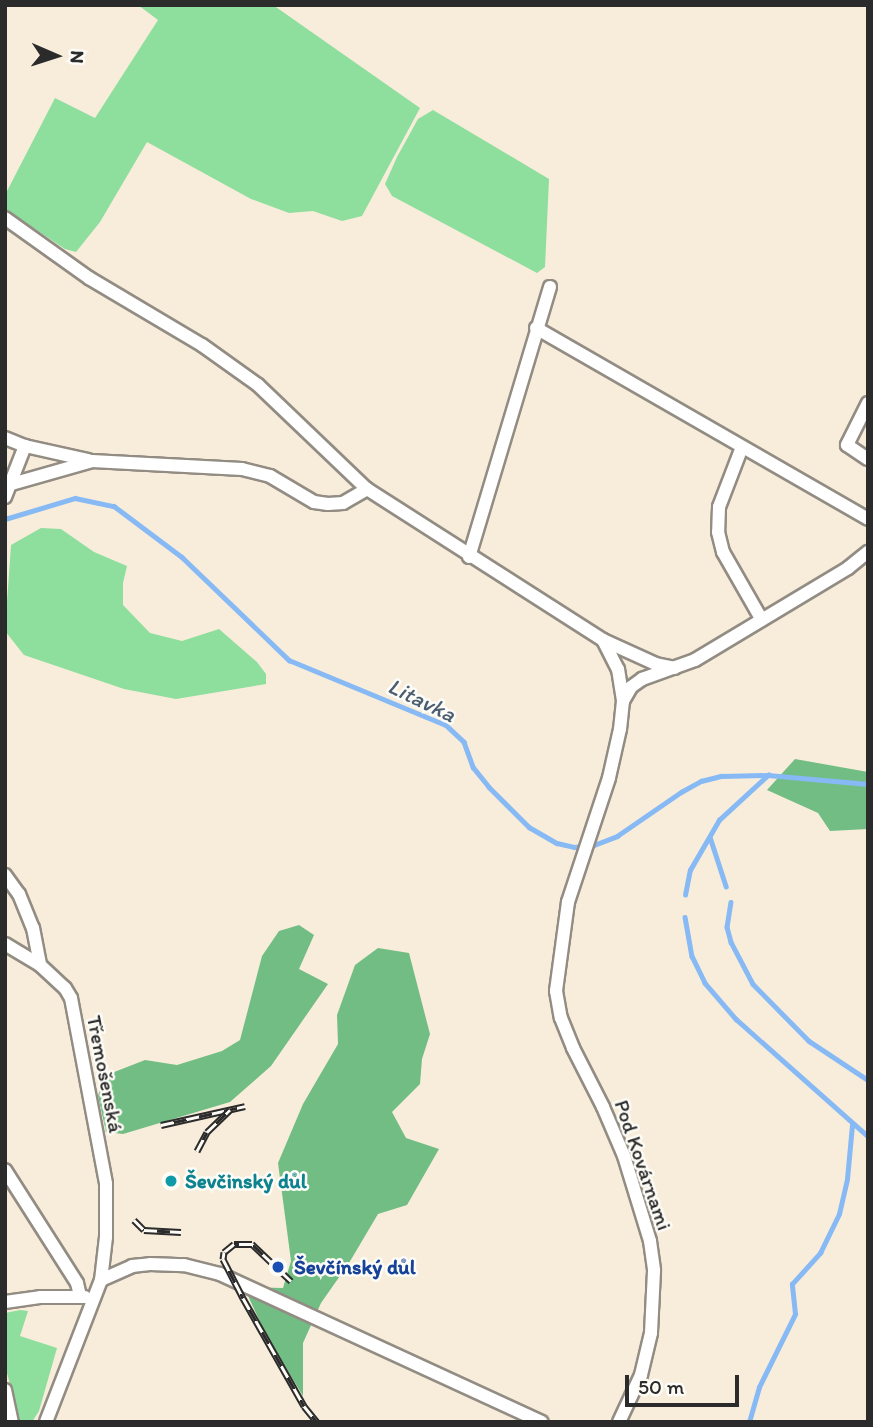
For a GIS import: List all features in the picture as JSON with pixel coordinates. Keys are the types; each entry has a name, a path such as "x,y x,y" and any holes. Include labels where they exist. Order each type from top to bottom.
{"street":[{"path":"5,218 89,278 202,345 258,385 367,489 469,557 603,640 656,664 676,668"},
{"path":"469,557 550,287"},
{"path":"536,328 868,519"},
{"path":"868,403 847,445 868,459"},
{"path":"5,438 26,446 92,461 242,469 270,476 314,502 328,504 343,503 367,489"},
{"path":"7,491 26,446"},
{"path":"742,447 719,507 718,532 723,552 762,620"},
{"path":"7,491 92,461"},
{"path":"623,701 631,687 642,679 695,660 848,568 868,552"},
{"name":"Pod Kovárnami","path":"603,640 618,669 623,701 610,778 568,902 556,992 561,1018 624,1156 647,1230 654,1271 651,1333 641,1375 619,1422"},
{"path":"5,875 19,894 33,928 40,965"},
{"name":"Třemošenská","path":"5,944 40,965 65,988 71,998 96,1119 106,1184 102,1280 86,1297 46,1422"},
{"path":"5,1170 86,1297"},
{"path":"102,1280 132,1266 150,1264 184,1265 219,1274 542,1422"},
{"path":"5,1302 40,1297 86,1297"},
{"path":"5,1390 12,1422"}],"green space":[{"path":"138,5 273,5 420,108 362,216 342,221 313,211 289,213 251,199 147,142 100,222 76,252 65,249 5,209 5,195 55,98 95,118 158,20"},
{"path":"433,110 549,179 545,267 537,273 392,196 385,184 397,157 418,119"},
{"path":"41,528 61,529 94,552 127,566 123,583 123,605 150,633 182,641 219,629 257,662 266,674 266,684 176,699 124,689 24,655 5,631 11,545"},
{"path":"795,759 868,772 868,829 830,831 818,813 767,790"},
{"path":"299,925 314,935 299,969 328,984 271,1066 230,1102 123,1134 106,1132 98,1096 104,1076 145,1060 177,1065 222,1051 240,1040 262,956 279,931"},
{"path":"378,948 409,953 430,1034 422,1059 420,1084 392,1112 406,1138 439,1149 407,1205 378,1214 321,1303 303,1343 303,1396 266,1335 244,1287 283,1288 291,1261 278,1163 303,1104 338,1044 337,1015 355,965"},
{"path":"28,1311 20,1336 57,1348 39,1411 32,1422 19,1420 5,1365 5,1313"}],"waterway":[{"name":"Litavka","path":"5,519 75,498 114,506 182,557 289,660 446,725 464,742 473,767 489,787 529,827 557,843 574,847 594,845 617,836 681,792 701,781 721,776 768,775 868,784"},
{"path":"685,895 690,870 719,820 768,775"},
{"path":"710,837 726,886"},
{"path":"731,902 727,927 731,942 753,984 809,1041 868,1080"},
{"path":"685,917 692,956 705,983 736,1019 868,1136"},
{"path":"749,1422 759,1387 795,1314 792,1284 820,1253 839,1214 847,1179 852,1125"}],"railway":[{"path":"161,1125 245,1106"},
{"path":"197,1151 207,1132 230,1110"},
{"path":"134,1220 144,1230 181,1232"},
{"path":"291,1281 252,1244 234,1244 224,1252 223,1259 243,1298 304,1406 317,1422"}],"place":[{"name":"Ševčinský důl","path":"171,1181"},
{"name":"Ševčínský důl","path":"278,1267"}]}
